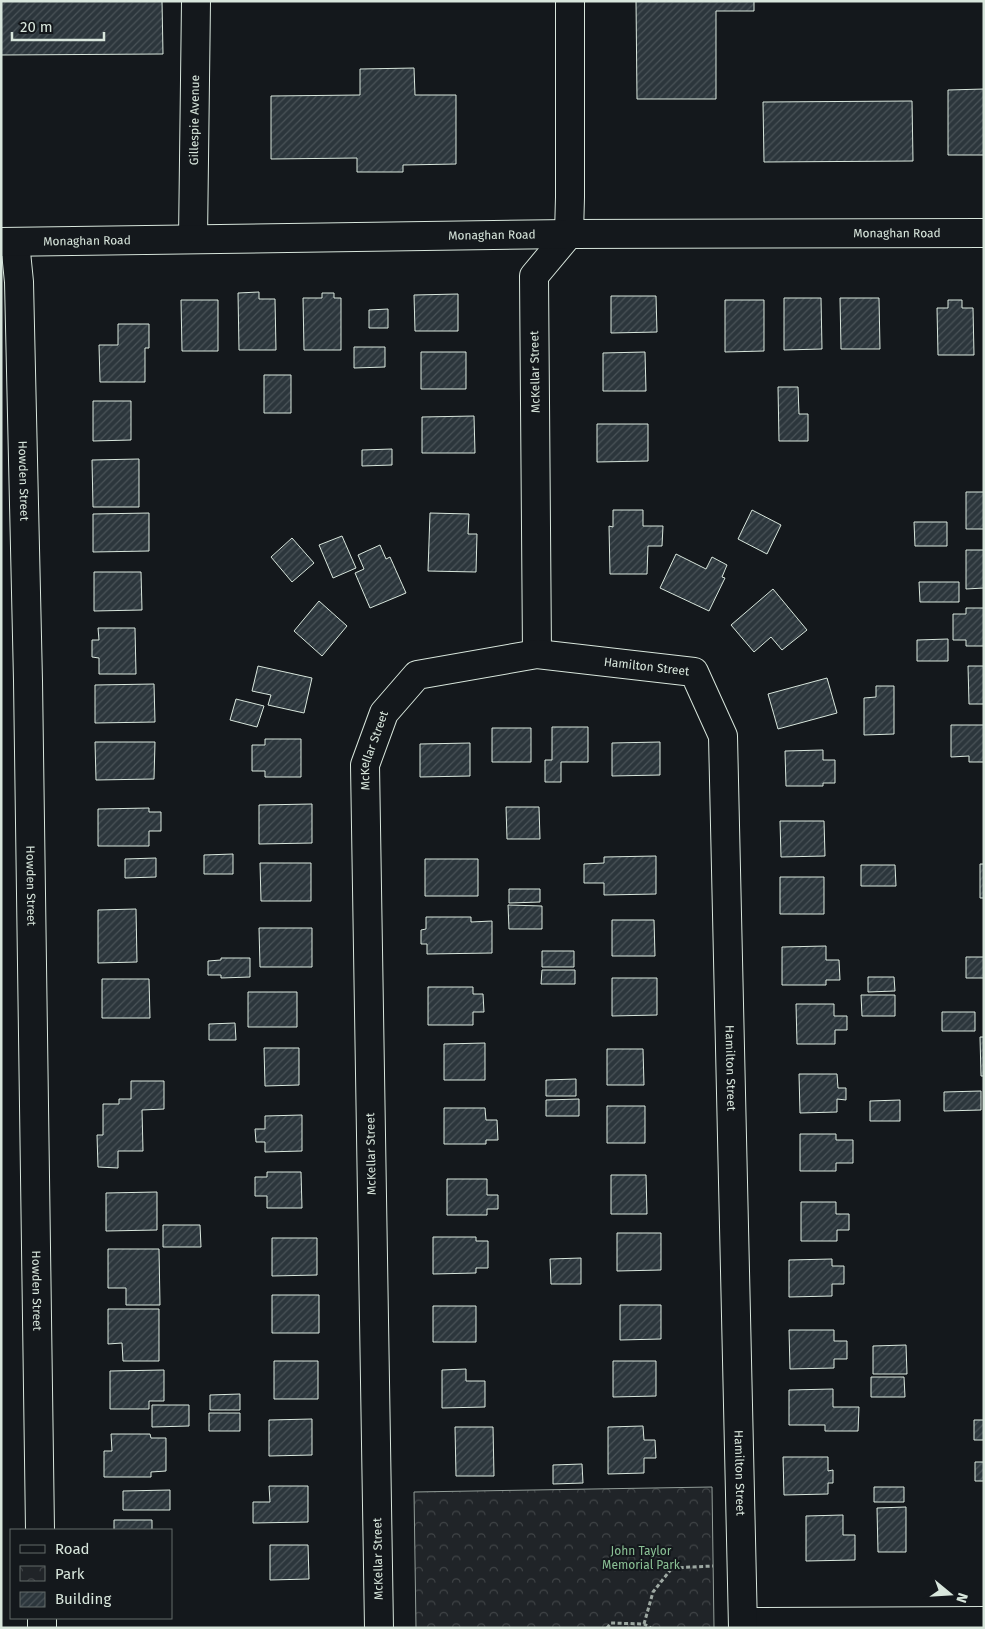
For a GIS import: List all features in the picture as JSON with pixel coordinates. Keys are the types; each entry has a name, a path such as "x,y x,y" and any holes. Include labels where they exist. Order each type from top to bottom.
{"street":[{"name":"Gillespie Avenue","path":"193,239 196,1"},
{"path":"569,234 570,1"},
{"name":"Monaghan Road","path":"8,242 569,234 984,233"},
{"name":"McKellar Street","path":"379,1628 365,765 384,712 417,675 537,654 534,276 569,234"},
{"name":"Howden Street","path":"8,242 19,282 28,681 40,1529"},
{"name":"Hamilton Street","path":"537,654 694,672 723,736 743,1625"},
{"path":"743,1625 984,1620"}],"path":[{"path":"644,1624 653,1592 672,1568 742,1564"},
{"path":"607,1628 611,1623 644,1624 651,1628"}],"green space":[{"name":"John Taylor Memorial Park","path":"712,1487 714,1628 416,1628 414,1492"}],"building":[{"path":"1,1 162,1 163,54 1,55"},
{"path":"636,1 754,1 754,11 716,11 716,99 637,99"},
{"path":"414,68 415,95 456,95 456,164 403,165 403,172 357,172 357,158 271,159 271,96 360,95 360,69"},
{"path":"984,89 984,155 948,155 948,90"},
{"path":"912,101 913,161 764,162 763,102"},
{"path":"259,292 259,299 275,299 276,350 239,350 238,293"},
{"path":"322,293 334,293 334,298 341,298 341,350 304,350 303,298 322,298"},
{"path":"458,294 458,331 415,331 414,295"},
{"path":"611,296 656,296 657,332 611,333"},
{"path":"784,298 821,298 822,349 784,350"},
{"path":"840,298 879,298 880,349 841,349"},
{"path":"181,300 218,300 218,351 182,351"},
{"path":"725,300 764,300 764,351 725,352"},
{"path":"948,300 962,300 962,308 973,308 974,355 938,355 937,308 948,308"},
{"path":"388,309 388,328 369,328 369,310"},
{"path":"118,324 149,324 149,348 145,348 145,382 100,382 99,345 118,345"},
{"path":"354,347 385,347 385,367 354,368"},
{"path":"421,352 466,352 466,389 421,389"},
{"path":"645,352 646,391 603,391 603,353"},
{"path":"264,375 291,375 291,413 264,413"},
{"path":"778,387 798,387 799,414 808,414 808,441 779,441"},
{"path":"93,401 131,401 131,440 93,441"},
{"path":"474,416 475,453 422,453 422,417"},
{"path":"597,424 648,424 648,461 597,462"},
{"path":"392,449 392,465 362,466 362,450"},
{"path":"139,459 139,507 93,507 92,460"},
{"path":"966,492 984,492 984,529 966,529"},
{"path":"613,510 643,510 643,526 663,526 662,546 648,546 647,574 610,574 609,526 613,527"},
{"path":"752,510 781,525 767,554 738,539"},
{"path":"149,513 149,551 93,552 93,514"},
{"path":"430,513 469,514 468,534 477,534 476,572 428,571"},
{"path":"914,522 947,522 947,546 915,546"},
{"path":"342,536 356,568 333,578 319,545"},
{"path":"292,538 314,563 292,582 271,557"},
{"path":"380,545 386,559 390,557 406,593 370,608 355,573 364,569 358,555"},
{"path":"966,550 984,550 984,588 966,589"},
{"path":"676,554 706,569 712,557 727,565 722,577 725,578 709,611 660,588"},
{"path":"94,572 141,572 142,610 94,611"},
{"path":"919,582 959,582 959,602 920,602"},
{"path":"773,589 807,630 782,650 771,637 754,652 731,625"},
{"path":"319,601 347,626 322,656 294,631"},
{"path":"966,608 984,608 984,646 966,646 966,640 953,640 953,614 966,614"},
{"path":"98,628 135,628 136,674 99,674 99,658 92,657 92,640 99,640"},
{"path":"948,639 948,661 917,661 917,640"},
{"path":"258,666 312,678 304,713 268,705 271,695 252,691"},
{"path":"968,666 984,666 984,704 969,704"},
{"path":"827,678 837,713 778,729 768,694"},
{"path":"154,684 155,722 95,723 95,685"},
{"path":"876,686 894,686 894,734 864,735 864,698 876,697"},
{"path":"236,699 264,706 257,727 230,720"},
{"path":"951,725 984,725 984,762 969,762 969,756 951,757"},
{"path":"552,727 588,727 588,762 561,762 561,782 545,782 545,760 552,760"},
{"path":"492,728 531,728 531,762 492,762"},
{"path":"265,739 301,739 301,777 265,777 265,771 252,771 252,745 265,745"},
{"path":"95,742 155,742 154,779 96,780"},
{"path":"660,742 660,775 612,776 612,743"},
{"path":"470,743 470,776 420,777 420,744"},
{"path":"823,750 823,760 835,760 835,783 823,783 823,786 786,786 785,751"},
{"path":"312,804 312,843 259,844 259,805"},
{"path":"506,807 539,807 540,839 507,839"},
{"path":"149,808 149,812 161,812 161,831 149,831 149,846 98,846 98,809"},
{"path":"780,821 824,821 825,856 781,857"},
{"path":"233,854 233,874 204,874 204,855"},
{"path":"656,856 656,894 604,895 604,883 584,883 584,864 604,863 604,857"},
{"path":"156,858 156,877 125,878 125,859"},
{"path":"425,859 478,859 478,896 425,896"},
{"path":"260,863 311,863 311,901 261,901"},
{"path":"980,864 984,864 984,898 980,898"},
{"path":"861,865 895,865 896,886 861,886"},
{"path":"780,877 824,877 824,914 780,914"},
{"path":"509,889 540,889 540,902 509,903"},
{"path":"508,905 542,906 542,929 509,929"},
{"path":"136,909 137,962 98,963 98,910"},
{"path":"426,917 471,917 471,922 492,921 492,953 427,954 427,944 421,944 421,930 426,929"},
{"path":"612,920 654,920 655,956 612,956"},
{"path":"259,928 312,928 312,967 260,967"},
{"path":"826,946 826,960 839,960 840,980 826,980 826,985 782,985 782,947"},
{"path":"542,951 574,951 574,967 542,967"},
{"path":"966,957 984,957 984,978 966,978"},
{"path":"221,958 250,958 250,977 221,978 221,975 208,975 208,961 221,960"},
{"path":"542,970 575,970 575,984 541,984"},
{"path":"868,977 894,977 895,991 868,992"},
{"path":"612,978 657,978 657,1015 612,1016"},
{"path":"102,979 149,979 150,1018 102,1018"},
{"path":"428,987 473,987 473,994 483,994 484,1012 473,1012 473,1025 428,1025"},
{"path":"248,992 297,992 297,1027 248,1027"},
{"path":"861,995 895,995 895,1016 862,1016"},
{"path":"796,1004 834,1004 834,1016 847,1016 847,1030 835,1030 835,1044 797,1044"},
{"path":"942,1012 975,1012 975,1031 942,1031"},
{"path":"235,1023 236,1040 209,1040 209,1024"},
{"path":"980,1037 984,1037 984,1076 981,1076"},
{"path":"485,1043 485,1080 444,1080 444,1044"},
{"path":"264,1048 299,1048 299,1085 265,1086"},
{"path":"607,1049 643,1049 644,1085 607,1085"},
{"path":"799,1074 837,1074 838,1088 846,1088 846,1100 837,1099 837,1112 800,1113"},
{"path":"576,1079 576,1096 546,1096 546,1080"},
{"path":"131,1081 164,1081 164,1109 142,1110 143,1151 118,1151 118,1168 98,1167 97,1135 103,1135 103,1104 119,1104 119,1099 131,1099"},
{"path":"981,1091 981,1110 944,1111 944,1092"},
{"path":"579,1099 579,1116 546,1116 546,1100"},
{"path":"900,1100 900,1121 870,1121 870,1101"},
{"path":"607,1106 645,1106 645,1143 607,1143"},
{"path":"444,1108 485,1108 486,1120 497,1120 498,1140 486,1140 486,1144 444,1144"},
{"path":"302,1115 302,1151 265,1152 265,1142 256,1142 255,1129 265,1129 265,1116"},
{"path":"800,1134 836,1134 836,1140 853,1140 853,1163 836,1163 836,1171 800,1171"},
{"path":"267,1172 301,1172 302,1208 267,1208 267,1196 255,1196 255,1177 267,1177"},
{"path":"611,1175 646,1175 647,1214 611,1214"},
{"path":"447,1179 487,1179 487,1195 498,1195 498,1209 487,1209 487,1215 447,1215"},
{"path":"157,1192 157,1230 106,1231 106,1193"},
{"path":"801,1202 836,1202 836,1214 849,1214 849,1230 837,1230 837,1241 801,1241"},
{"path":"163,1225 200,1225 201,1247 163,1247"},
{"path":"617,1233 661,1233 661,1270 617,1271"},
{"path":"433,1237 476,1237 476,1241 488,1241 488,1268 476,1268 476,1273 433,1274"},
{"path":"272,1238 317,1238 317,1275 272,1276"},
{"path":"108,1249 159,1249 160,1305 126,1305 126,1288 108,1288"},
{"path":"581,1258 581,1284 551,1284 550,1259"},
{"path":"832,1259 832,1266 844,1266 844,1284 832,1284 832,1296 789,1297 789,1260"},
{"path":"272,1295 319,1295 319,1333 272,1333"},
{"path":"620,1305 661,1305 661,1339 620,1340"},
{"path":"433,1306 476,1306 476,1342 433,1342"},
{"path":"108,1309 159,1309 159,1361 123,1361 122,1343 108,1344"},
{"path":"789,1330 834,1330 834,1341 847,1341 847,1359 834,1359 834,1368 790,1369"},
{"path":"906,1345 907,1374 873,1374 873,1346"},
{"path":"274,1361 318,1361 318,1399 274,1399"},
{"path":"613,1361 656,1361 656,1396 613,1397"},
{"path":"466,1369 466,1381 485,1381 485,1407 442,1408 442,1370"},
{"path":"164,1370 164,1401 149,1401 149,1409 110,1409 110,1371"},
{"path":"871,1377 904,1377 905,1397 871,1397"},
{"path":"833,1389 833,1407 859,1407 858,1431 825,1431 825,1425 789,1425 789,1390"},
{"path":"240,1394 240,1410 210,1410 210,1395"},
{"path":"152,1405 189,1405 189,1426 152,1427"},
{"path":"209,1413 240,1413 240,1431 209,1431"},
{"path":"312,1419 312,1455 269,1456 269,1420"},
{"path":"974,1420 984,1420 984,1440 974,1440"},
{"path":"643,1426 644,1440 655,1440 656,1458 644,1458 644,1473 608,1474 608,1427"},
{"path":"455,1427 493,1427 494,1476 456,1476"},
{"path":"111,1434 150,1434 151,1438 166,1438 166,1471 151,1472 151,1477 104,1477 104,1451 112,1451"},
{"path":"783,1457 828,1457 828,1471 833,1470 833,1483 828,1483 828,1494 784,1495"},
{"path":"975,1462 984,1462 984,1481 975,1481"},
{"path":"582,1464 583,1483 553,1484 553,1465"},
{"path":"269,1486 308,1486 308,1522 253,1523 253,1502 270,1502"},
{"path":"874,1487 904,1487 904,1502 874,1502"},
{"path":"170,1490 170,1510 123,1510 123,1491"},
{"path":"906,1507 906,1552 878,1552 877,1508"},
{"path":"843,1515 843,1535 855,1535 855,1560 806,1561 806,1516"},
{"path":"114,1520 152,1520 152,1529 114,1529"},
{"path":"270,1545 308,1545 309,1579 270,1580"}]}
